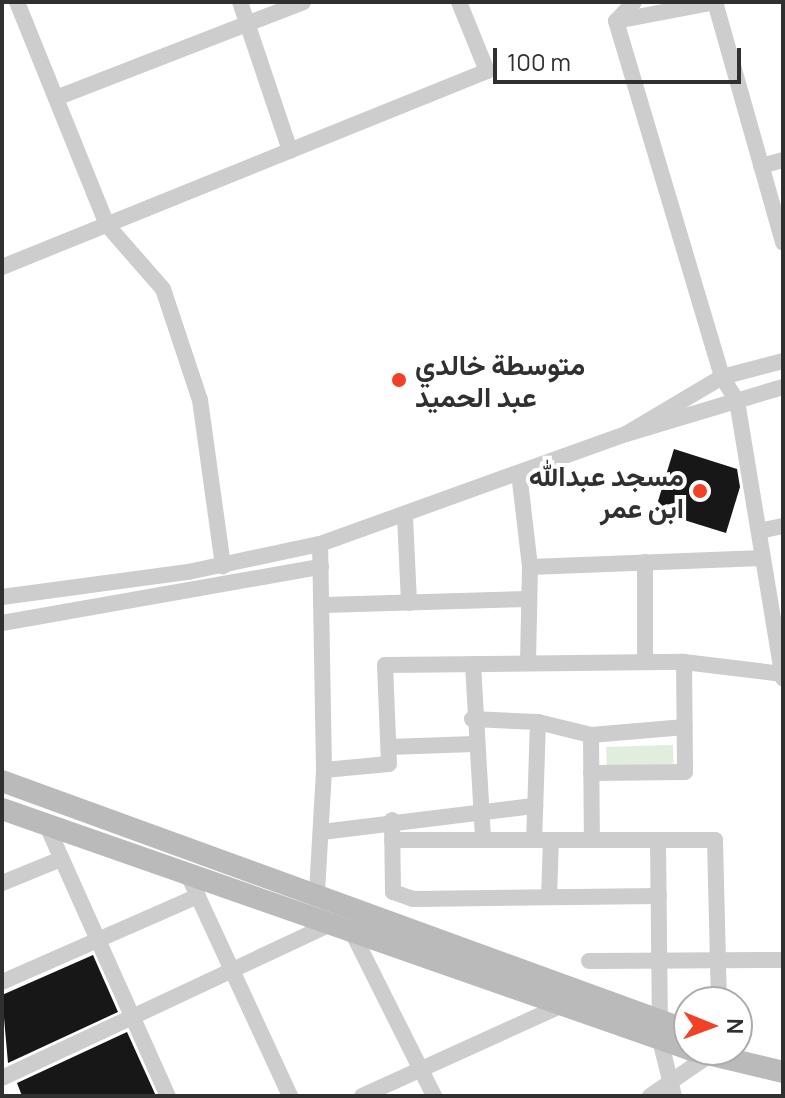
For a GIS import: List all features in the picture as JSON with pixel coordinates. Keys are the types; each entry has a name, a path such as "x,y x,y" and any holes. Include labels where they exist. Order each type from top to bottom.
{"street":[{"path":"17,2 107,225 163,289 200,400 223,566"},
{"path":"240,2 290,151"},
{"path":"56,98 303,2"},
{"path":"2,267 487,71 459,2"},
{"path":"616,21 634,2"},
{"path":"616,21 716,2 783,243"},
{"path":"324,770 389,764 385,665 684,662 783,675 737,401 722,377 616,21"},
{"path":"761,166 783,160"},
{"path":"626,434 722,377 783,361"},
{"path":"2,597 223,566 320,544 405,517 626,434 783,387"},
{"path":"519,473 530,567 528,663"},
{"path":"405,517 409,603"},
{"path":"759,531 783,526"},
{"path":"317,892 324,770 320,544"},
{"path":"530,567 763,558"},
{"path":"645,562 645,662"},
{"path":"2,623 321,567"},
{"path":"323,605 529,599"},
{"path":"591,773 685,772 684,662"},
{"path":"473,664 472,719 483,840"},
{"path":"472,719 538,722 591,735 685,727"},
{"path":"538,722 535,806 549,897"},
{"path":"591,735 592,840"},
{"path":"389,747 474,744"},
{"path":"2,781 317,892 661,1030 673,1038"},
{"path":"322,832 392,820 535,806"},
{"path":"2,809 560,1006 673,1030"},
{"path":"392,820 393,892 413,899 659,896"},
{"path":"47,826 132,1022 168,1096"},
{"path":"392,840 715,840 719,986"},
{"path":"658,840 661,1030 674,1090"},
{"path":"2,883 61,859"},
{"path":"188,875 290,1096"},
{"path":"2,982 198,896"},
{"path":"2,1078 132,1022 329,925"},
{"path":"353,934 434,1096"},
{"path":"589,961 783,960"},
{"path":"362,1096 560,1006"},
{"path":"753,1056 783,1069"},
{"path":"753,1062 783,1069"},
{"path":"650,1096 674,1090 702,1066"}],"green space":[{"path":"673,745 674,764 607,766 606,747"}],"building":[{"name":"مسجد عبدالله ابن عمر","path":"674,449 737,469 740,487 726,533 655,511"},
{"path":"93,955 118,1012 8,1063 2,995"},
{"path":"127,1032 156,1096 22,1096 17,1083"}],"place":[{"name":"متوسطة خالدي عبد الحميد","path":"399,380"},
{"name":"مسجد عبدالله ابن عمر","path":"700,491"}]}
